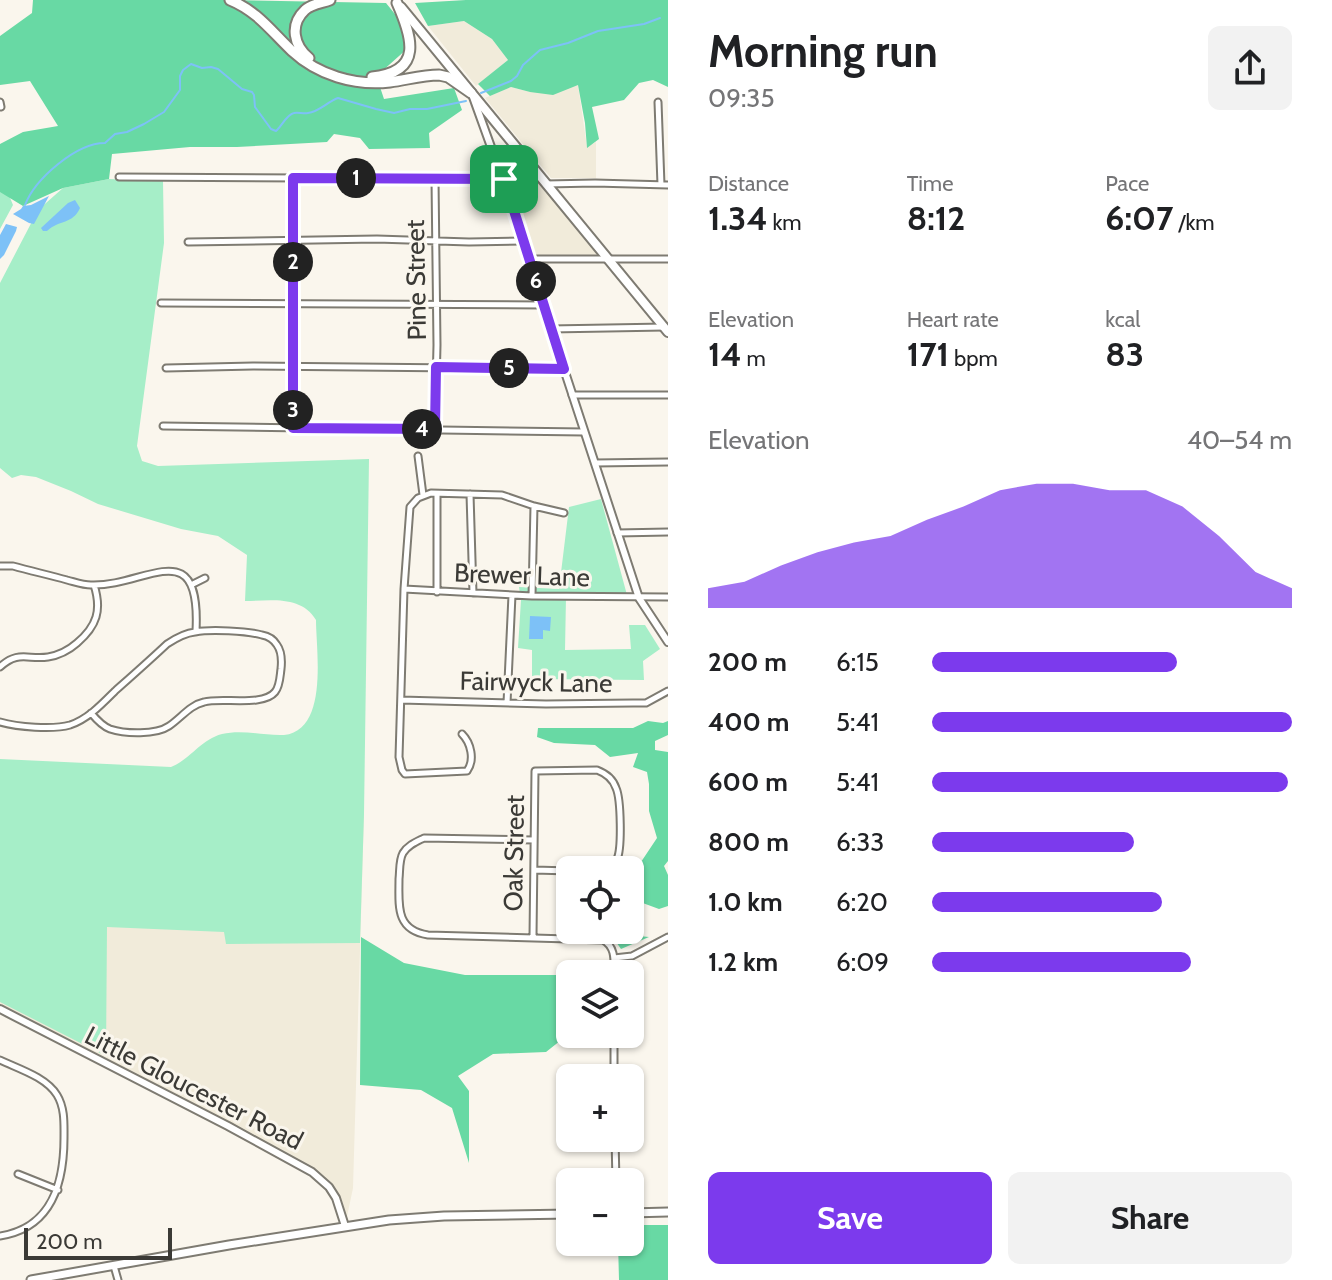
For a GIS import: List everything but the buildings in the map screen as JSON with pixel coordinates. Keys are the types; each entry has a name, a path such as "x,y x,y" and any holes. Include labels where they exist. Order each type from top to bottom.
{"highway":[{"path":"230,0 254,12 300,58 328,74 372,83 439,75 448,77 471,93"},
{"path":"330,0 304,11 295,26 297,44 304,54 321,65 336,71 372,77 393,73 410,51 409,31 396,1"}],"main road":[{"path":"396,1 666,329"},
{"path":"644,1213 668,1212"},
{"path":"31,1280 345,1226 416,1217 556,1214"}],"street":[{"path":"471,93 504,179 639,598 668,642"},
{"path":"545,184 664,185 658,102"},
{"path":"119,177 504,179"},
{"path":"293,178 293,428"},
{"name":"Pine Street","path":"435,179 435,429"},
{"path":"188,242 377,239 524,241"},
{"path":"530,261 668,259"},
{"path":"161,303 543,305"},
{"path":"550,329 666,329"},
{"path":"166,368 564,369"},
{"path":"572,395 668,395"},
{"path":"163,426 584,432"},
{"path":"418,456 423,495"},
{"path":"595,463 668,462"},
{"path":"437,494 437,592"},
{"path":"470,494 473,593"},
{"path":"462,734 469,742 469,770 463,773 404,772 400,766 404,589 410,507 423,495 502,495 564,513"},
{"path":"532,596 534,506"},
{"path":"617,533 668,532"},
{"path":"0,566 13,566 94,585 167,571 184,575 194,590 196,631"},
{"path":"191,585 205,578"},
{"path":"0,667 15,656 49,657 61,654 82,639 91,629 96,616 98,603 94,585"},
{"name":"Brewer Lane","path":"404,589 532,596 668,597"},
{"path":"507,703 512,595"},
{"path":"0,722 66,726 91,713 167,644 196,631 264,635 278,646 282,656 277,690 266,698 208,700 199,703 166,729 156,732 110,729 91,713"},
{"name":"Fairwyck Lane","path":"401,700 646,703 668,691"},
{"name":"Oak Street","path":"533,936 535,771 597,770 604,773 616,788 619,801 618,856"},
{"path":"534,840 424,838 410,844 400,862 398,909 402,919 418,933 603,940 611,946 614,958 632,956 668,937"},
{"path":"534,870 556,871"},
{"name":"Little Gloucester Road","path":"0,1009 312,1172 336,1198 345,1226"},
{"path":"0,1060 46,1083 57,1095 63,1109 64,1131 58,1190 51,1205 26,1227 0,1236"},
{"path":"18,1174 58,1190"},
{"path":"114,1266 118,1280"}],"shaded area":[{"path":"464,21 492,39 508,60 476,86 428,26"},
{"path":"578,85 587,147 596,142 596,178 551,178 485,98 511,87 530,92"},
{"path":"519,158 598,254 533,255 507,163"},
{"path":"0,800 364,814 353,1188 345,1226 336,1198 320,1177 0,1009"}],"green space":[{"path":"33,0 386,3 415,39 380,73 384,99 454,88 462,110 429,133 430,148 369,149 360,138 334,134 327,142 190,147 112,154 109,179 63,188 23,206 0,192 0,144 23,132 58,126 30,81 0,85 0,36 32,13"},
{"path":"668,0 668,87 653,80 639,83 624,100 592,107 599,139 587,148 578,85 553,95 511,87 490,96 478,84 508,60 492,39 464,21 428,26 415,3"},
{"path":"109,179 163,181 164,243 137,446 142,461 158,466 369,459 360,943 226,944 224,932 107,927 106,1056 0,1002 0,759 171,767 222,734 284,735 298,730 308,719 314,704 318,668 316,620 310,612 302,606 284,601 245,601 247,555 218,536 181,529 98,504 36,477 21,475 12,478 0,468 0,283 38,210 63,188"},
{"path":"0,183 6,188 13,205 0,229"},
{"path":"601,499 627,595 566,597 565,650 631,649 629,625 645,625 660,649 643,661 644,680 532,679 532,650 518,648 519,587 559,589 569,507"},
{"path":"648,721 668,721 668,735 655,741 655,750 668,752 668,861 664,866 668,875 668,906 659,909 644,903 644,858 657,838 649,811 647,772 633,767 638,753 610,757 595,745 554,743 537,737 538,728 633,728"},
{"path":"361,937 404,963 465,975 556,975 556,1044 546,1052 493,1054 458,1076 469,1091 469,1163 452,1108 421,1090 360,1085"},
{"path":"644,1225 668,1225 668,1280 619,1280 618,1256 644,1256"}],"water":[{"path":"49,196 34,224 13,214 23,206"},
{"path":"75,200 80,208 73,217 43,231 41,228"},
{"path":"6,224 17,227 0,259 0,235"},
{"path":"530,616 551,617 550,631 543,630 543,639 529,639"}],"waterway":[{"path":"481,93 511,81 540,50 598,31 644,24 660,18"},
{"path":"25,205 38,184 58,164 82,149 105,143 115,134 127,132 164,112 180,90 183,70 191,64 218,69 242,89 252,92 255,107 271,129 276,131 291,114 312,112 338,98 394,113 466,101"}],"route":[{"path":"293,178 504,179 564,369 436,367 435,429 293,428 293,178"}]}
